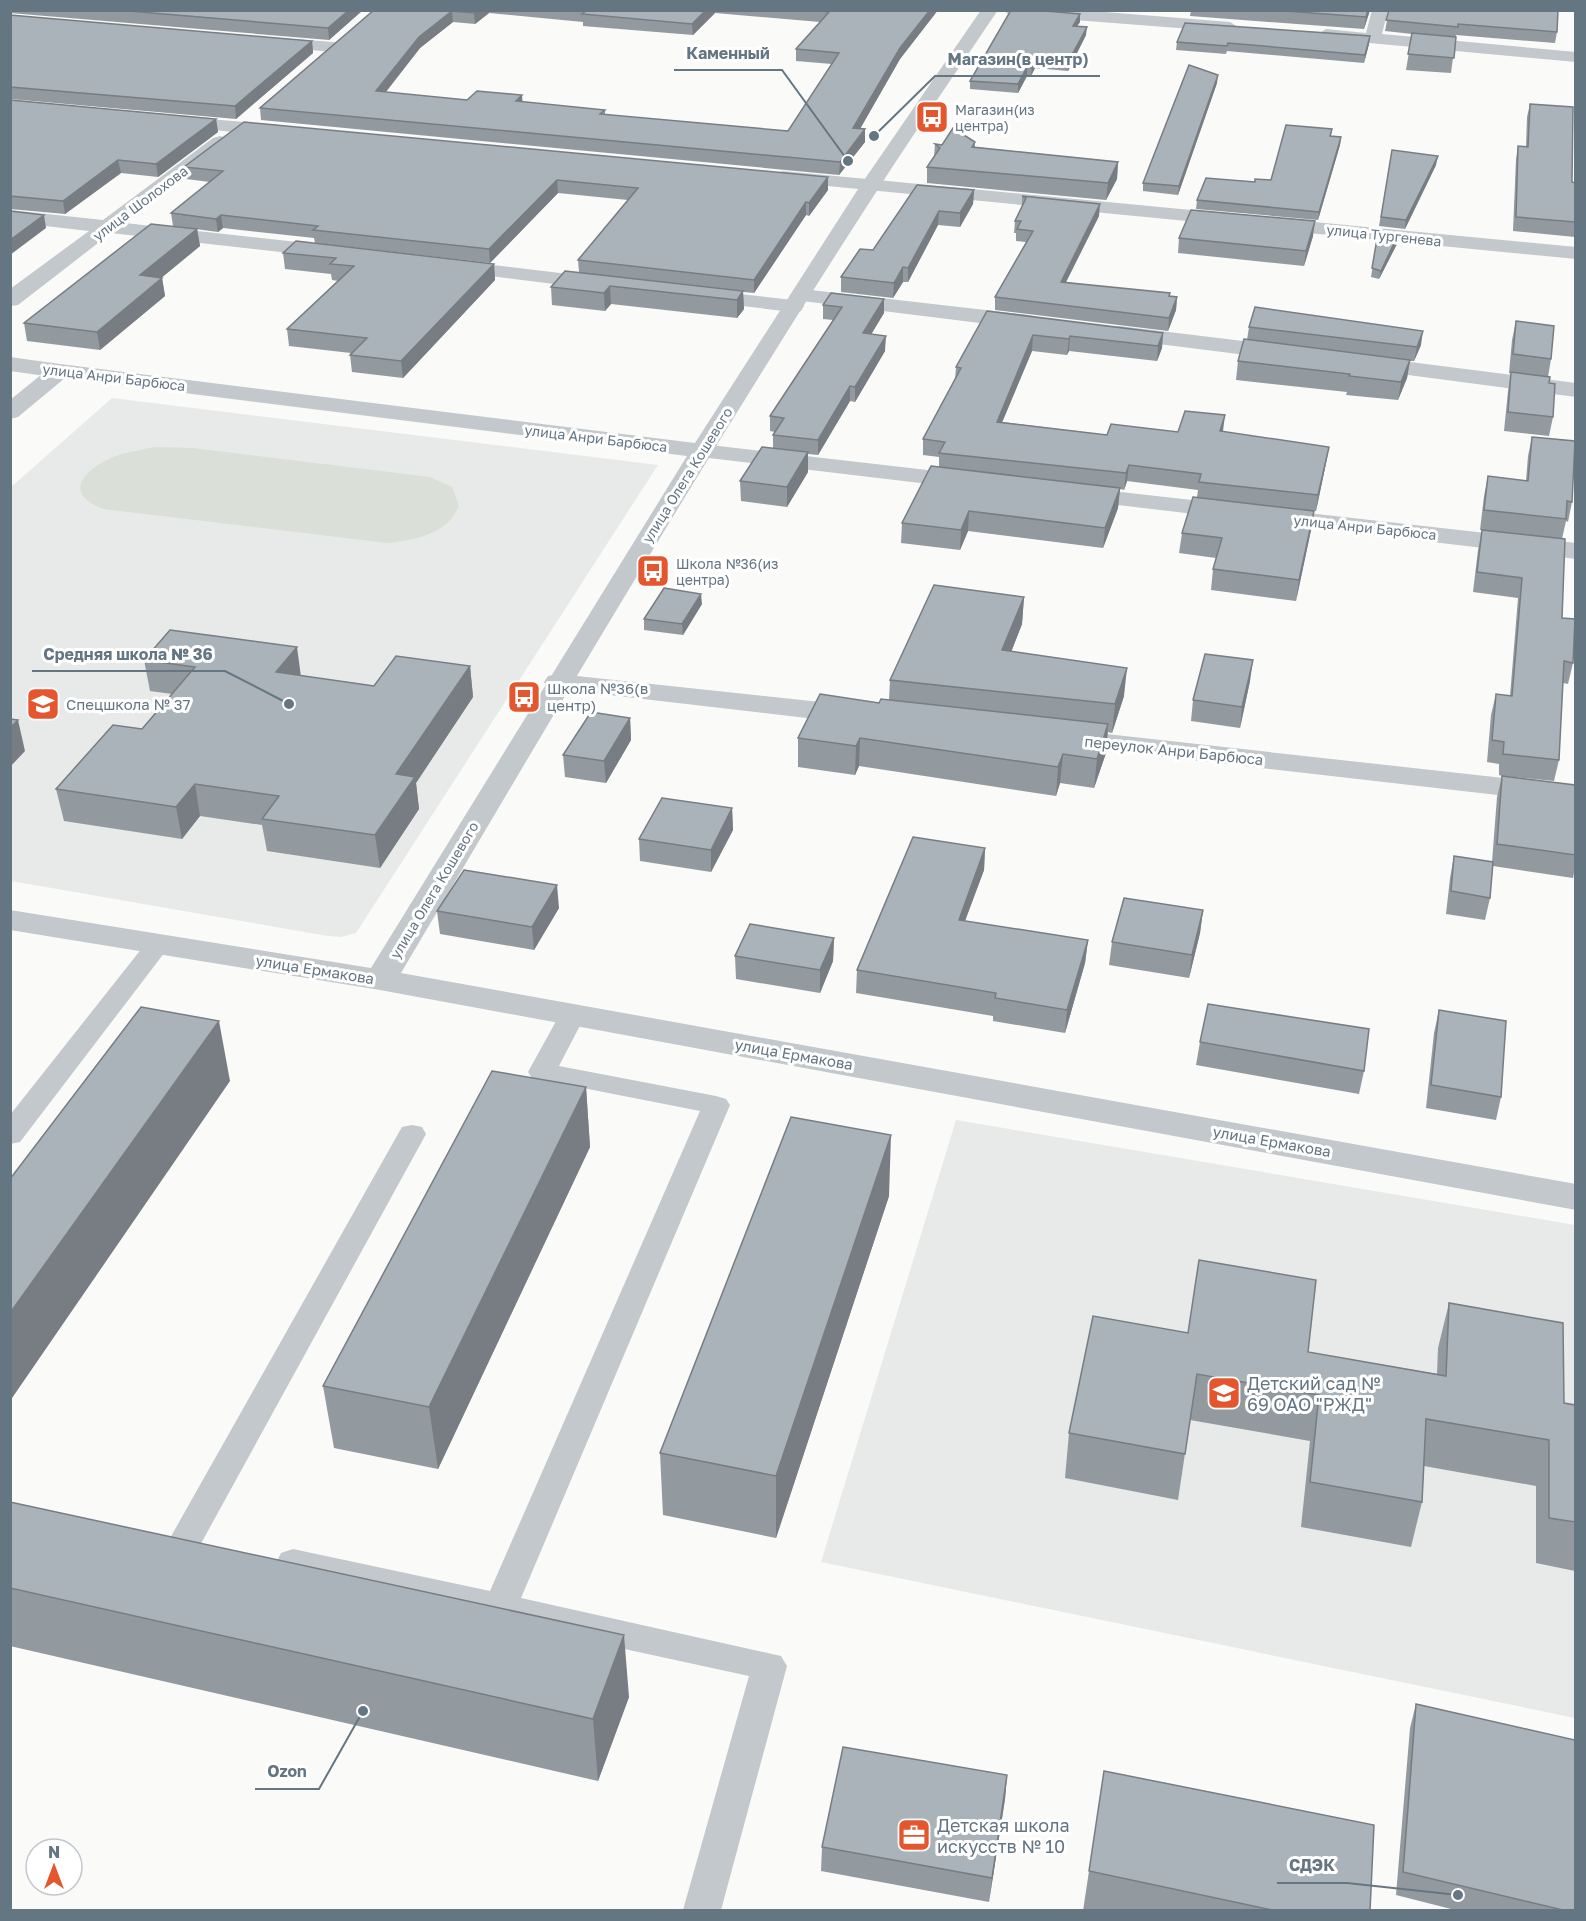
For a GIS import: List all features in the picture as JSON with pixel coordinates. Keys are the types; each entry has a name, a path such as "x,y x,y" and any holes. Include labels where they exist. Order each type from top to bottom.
{"street":[{"name":"улица Олега Кошевого","path":"380,980 558,682 701,451 871,184 990,10"},
{"path":"1010,10 1177,17 1244,28"},
{"path":"1373,37 1380,10"},
{"path":"316,62 350,32"},
{"path":"1314,33 1575,57"},
{"path":"249,40 333,47"},
{"name":"улица Шолохова","path":"10,300 256,113"},
{"path":"159,120 299,133"},
{"name":"улица Тургенева","path":"764,175 1575,253"},
{"path":"10,216 357,255"},
{"path":"428,263 616,285"},
{"path":"675,292 797,300 1050,325"},
{"path":"1097,330 1310,356"},
{"path":"1344,360 1575,390"},
{"name":"улица Анри Барбюса","path":"10,364 701,451 997,485"},
{"path":"10,411 60,371"},
{"name":"улица Анри Барбюса","path":"1056,492 1575,551"},
{"path":"558,682 890,718"},
{"name":"переулок Анри Барбюса","path":"1032,734 1575,795"},
{"name":"улица Ермакова","path":"10,920 573,1014 1575,1197"}],"lane":[{"path":"10,1135 159,944"},
{"path":"500,1608 716,1105 542,1072 573,1014"},
{"path":"186,1540 412,1134"},
{"path":"153,1533 221,1548"},
{"path":"268,1558 769,1666 702,1911"}],"shaded area":[{"path":"112,398 658,465 356,933 341,937 328,936 11,881 10,488"},
{"path":"155,447 192,448 430,477 452,487 459,506 454,516 438,530 418,538 387,543 103,509 89,502 82,494 80,486 84,478 100,464 122,454"},
{"name":"Детский сад № 69 ОАО \"РЖД\"","path":"956,1120 1575,1225 1575,1718 821,1562"}],"building":[{"path":"117,10 349,10 328,28"},
{"path":"374,10 477,10 474,13 452,11 419,37 376,91 467,100 477,91 522,95 516,101 605,110 600,114 788,131 839,53 796,49 829,12 816,10 930,10 900,48 853,128 865,129 840,162 260,108"},
{"path":"585,10 706,10 692,24 582,14"},
{"path":"1011,10 1080,14 1073,26 1087,27 1068,62 1036,60 1032,68 1027,67 1018,84 970,81"},
{"path":"1272,10 1368,10 1366,17"},
{"path":"1389,10 1558,10 1557,32 1458,24 1458,27 1386,20"},
{"path":"10,15 312,41 235,106 10,87"},
{"path":"1185,23 1370,36 1365,55 1228,43 1227,46 1177,42"},
{"path":"1412,33 1456,37 1454,58 1408,54"},
{"path":"1189,65 1218,75 1179,186 1143,183"},
{"path":"10,100 216,119 156,164 118,160 63,201 10,196"},
{"path":"1530,104 1573,107 1572,182 1575,183 1575,222 1516,217 1518,146 1528,147"},
{"path":"244,122 828,177 809,203 806,202 754,280 578,260 638,188 557,180 489,249 313,230 318,226 221,215 216,219 171,213 223,171 184,167"},
{"path":"1286,125 1332,129 1330,136 1341,137 1319,212 1197,200 1206,178 1255,182 1255,179 1271,180"},
{"path":"953,128 975,142 972,147 1118,162 1108,183 927,167 940,148 935,144 942,145"},
{"path":"1392,150 1438,156 1406,220 1381,217"},
{"path":"917,185 974,190 960,213 939,211 908,268 903,267 894,283 841,277 860,249 873,250"},
{"path":"1022,196 1100,204 1061,282 1170,293 1169,296 1177,297 1169,318 995,297 1033,231 1017,229 1021,221 1015,221 1026,198"},
{"path":"1191,210 1315,221 1306,251 1179,238"},
{"path":"10,211 44,215 10,240"},
{"path":"151,224 197,229 140,275 162,278 97,332 24,323"},
{"path":"1378,233 1398,235 1381,271 1372,268"},
{"path":"296,241 494,264 401,361 350,355 367,338 287,329 354,266 330,264 336,258 283,253"},
{"path":"565,271 743,291 737,300 610,286 604,293 551,287"},
{"path":"831,293 884,299 863,333 886,336 855,387 850,386 818,440 773,435 784,418 770,416 842,307 823,305"},
{"path":"1255,307 1423,331 1417,347 1249,327"},
{"path":"987,311 1163,333 1158,346 1070,336 1069,339 1033,335 997,422 1107,435 1111,424 1178,432 1185,411 1225,415 1220,431 1329,447 1318,495 1199,482 1201,474 1129,465 1126,473 939,453 945,442 923,439 961,368 956,367"},
{"path":"1516,321 1554,326 1551,359 1513,354"},
{"path":"1244,339 1410,360 1401,382 1349,376 1350,374 1238,361"},
{"path":"1511,372 1550,377 1549,383 1555,384 1553,417 1508,412"},
{"path":"1532,437 1575,441 1572,502 1567,501 1566,519 1484,510 1488,476 1528,481"},
{"path":"762,447 808,452 787,487 740,481"},
{"path":"931,466 1120,488 1105,528 969,511 961,530 902,523"},
{"path":"1193,497 1314,511 1299,580 1213,569 1222,538 1182,533"},
{"path":"1482,530 1565,539 1562,618 1575,619 1573,663 1564,661 1559,760 1503,754 1504,742 1492,740 1496,694 1512,696 1522,578 1477,572"},
{"path":"934,585 1024,597 1002,650 1127,668 1115,704 890,680"},
{"path":"664,588 701,594 682,624 644,619"},
{"path":"170,630 297,647 276,672 374,686 396,656 470,666 396,774 415,777 375,835 262,819 279,796 195,784 176,807 56,789 113,725 142,729 195,667 144,660"},
{"path":"1205,654 1253,660 1242,707 1193,700"},
{"path":"820,694 879,703 881,699 1108,724 1097,759 1063,754 1058,767 860,738 856,746 798,738"},
{"path":"591,712 630,718 604,761 563,755"},
{"path":"10,719 18,720 10,728"},
{"path":"1502,776 1575,785 1575,855 1497,844"},
{"path":"662,798 732,808 711,850 639,839"},
{"path":"913,837 985,848 959,920 1088,940 1067,1010 995,998 996,993 857,970"},
{"path":"1454,856 1493,862 1490,898 1451,891"},
{"path":"464,870 557,885 532,927 437,911"},
{"path":"1124,898 1203,910 1192,955 1112,942"},
{"path":"750,924 834,938 820,970 735,956"},
{"path":"1208,1004 1369,1029 1364,1071 1200,1042"},
{"path":"141,1007 219,1021 10,1313 10,1179"},
{"path":"1439,1010 1506,1021 1501,1097 1431,1085"},
{"path":"492,1071 586,1087 429,1407 323,1386"},
{"path":"791,1117 891,1135 776,1476 660,1453"},
{"path":"1199,1260 1316,1280 1308,1352 1446,1376 1449,1303 1563,1323 1564,1403 1575,1405 1575,1522 1549,1518 1549,1440 1426,1419 1422,1502 1310,1482 1319,1395 1197,1374 1185,1454 1069,1433 1093,1316 1188,1333"},
{"path":"10,1502 624,1635 593,1719 10,1588"},
{"path":"1416,1704 1575,1740 1575,1911 1403,1872"},
{"name":"Детская школа искусств № 10","path":"843,1747 1007,1775 992,1878 822,1847"},
{"path":"1104,1771 1374,1825 1370,1911 1277,1911 1089,1871"}],"place":[{"name":"Магазин(из центра)","path":"932,117"},
{"name":"Магазин(в центр)","path":"874,136"},
{"name":"Каменный","path":"848,161"},
{"name":"Школа №36(из центра)","path":"653,571"},
{"name":"Школа №36(в центр)","path":"524,697"},
{"name":"Спецшкола № 37","path":"43,704"},
{"name":"Средняя школа № 36","path":"289,704"},
{"name":"Детский сад № 69 ОАО \"РЖД\"","path":"1224,1393"},
{"name":"Ozon","path":"363,1711"},
{"name":"Детская школа искусств № 10","path":"914,1835"},
{"name":"СДЭК","path":"1458,1895"}]}
